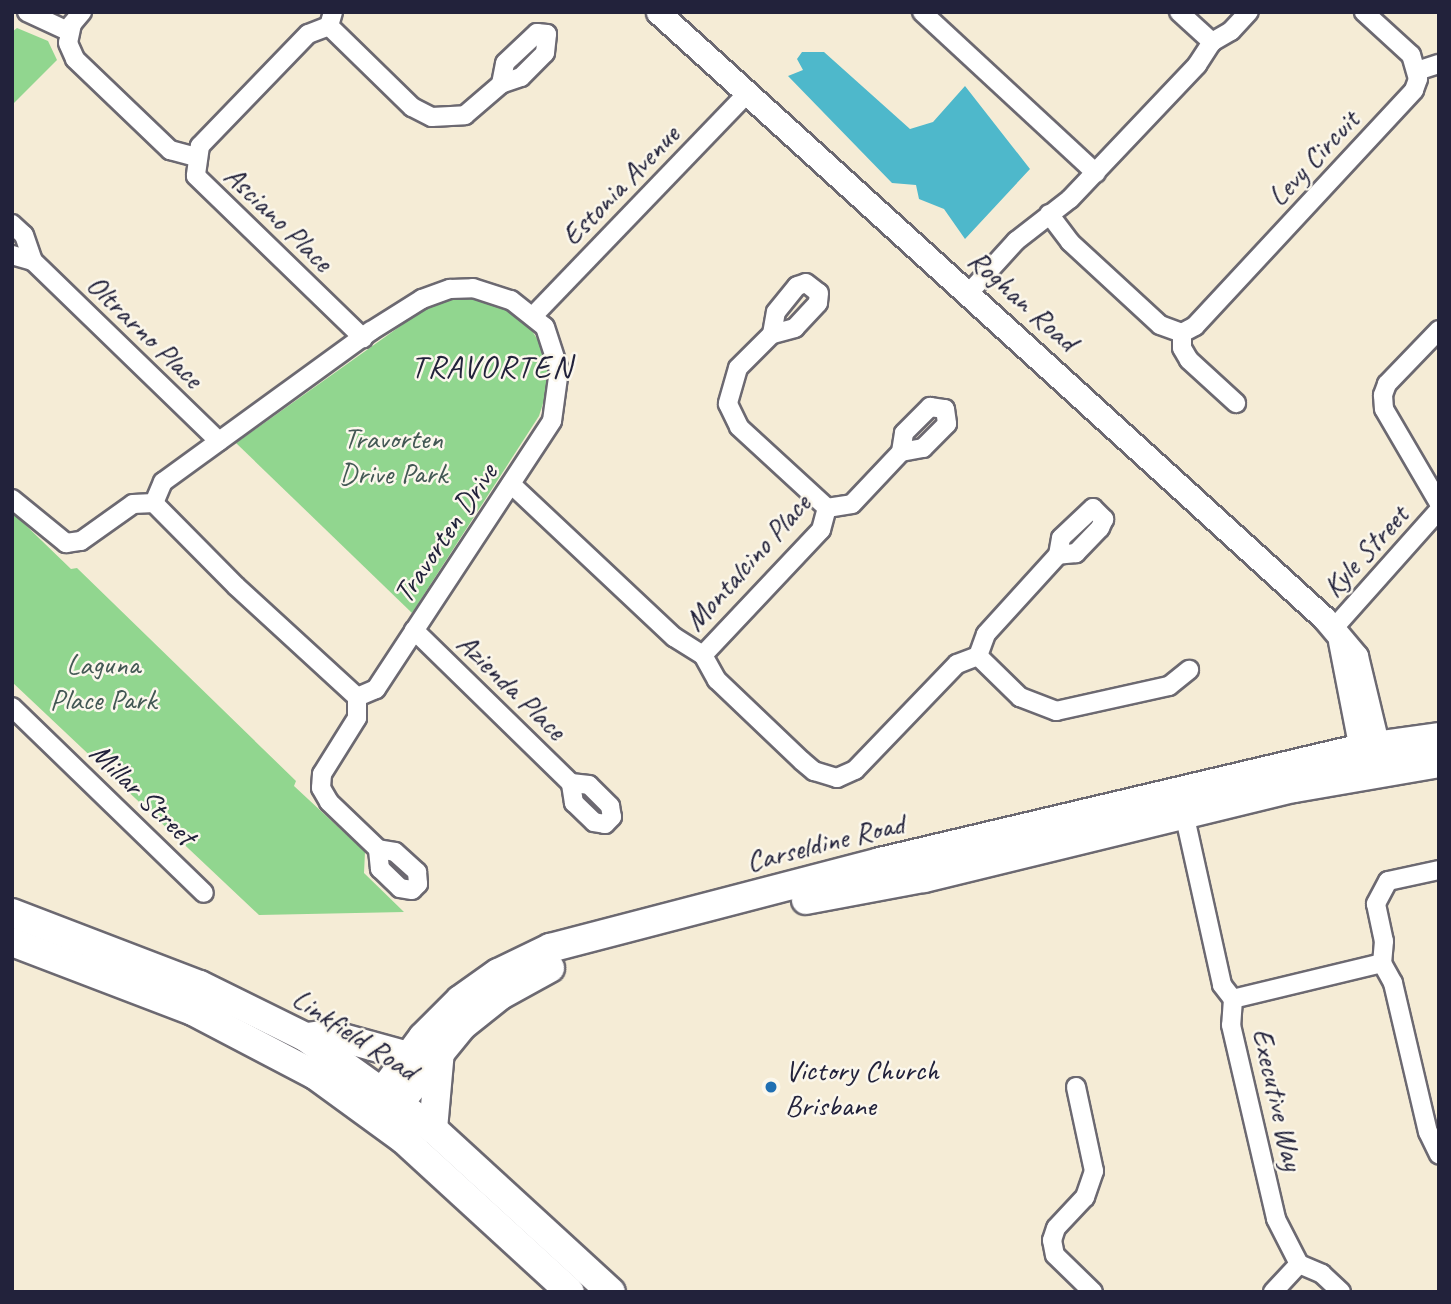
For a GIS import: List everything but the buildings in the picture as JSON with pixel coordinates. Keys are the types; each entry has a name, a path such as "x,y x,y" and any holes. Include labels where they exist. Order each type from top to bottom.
{"main road":[{"path":"1372,760 1439,737"},
{"path":"1372,760 1439,763"},
{"name":"Carseldine Road","path":"383,1106 501,995 573,959 826,895 924,877 1184,813 1372,760"},
{"name":"Carseldine Road","path":"383,1106 408,1056 441,1018 479,985 571,940 1372,760"},
{"name":"Linkfield Road","path":"12,913 200,985 305,1037 383,1106 570,1292"},
{"name":"Linkfield Road","path":"12,943 227,1027 304,1068 433,1129 611,1292"},
{"path":"305,1037 328,1034 408,1056"},
{"path":"433,1129 440,1050"}],"street":[{"path":"27,12 70,32"},
{"path":"82,12 70,32 68,43 75,59 170,150 196,157"},
{"name":"Roghan Road","path":"658,12 1336,635 1356,656 1372,760"},
{"path":"922,12 1096,173"},
{"path":"1180,12 1212,42"},
{"path":"967,295 1049,214 1096,173 1198,65 1212,42 1231,31 1249,12"},
{"path":"1364,12 1411,55 1416,71 1439,64"},
{"path":"331,19 412,107 432,117 465,115 501,84"},
{"name":"Asciano Place","path":"331,19 308,34 200,146 196,157 196,176 363,338"},
{"name":"Levy Circuit","path":"1182,333 1195,326 1414,90 1416,71"},
{"name":"Estonia Avenue","path":"533,316 747,94"},
{"path":"1049,214 1070,242 1160,325 1182,333 1182,348 1189,360 1236,403"},
{"name":"Oltrarno Place","path":"12,224 24,235 33,261 219,441"},
{"name":"Oltrarno Place","path":"12,255 33,261"},
{"name":"Travorten Drive","path":"155,503 163,482 363,338 422,299 450,289 494,291 545,327 554,347 559,394 552,421 376,689 357,697"},
{"path":"1439,330 1387,384 1383,395 1384,409 1439,503"},
{"path":"772,334 738,368 728,404 739,427 827,508"},
{"name":"Montalcino Place","path":"511,484 674,637 703,655 821,530 827,508 852,504 901,452"},
{"path":"12,499 66,544 81,541 133,504 155,503 236,586 357,697 357,718 322,774 321,788 329,802 378,849"},
{"name":"Kyle Street","path":"1336,635 1439,510"},
{"path":"703,655 718,680 802,761 814,771 837,778 855,771 957,664 978,656 986,634 1058,555"},
{"name":"Azienda Place","path":"414,630 571,783"},
{"path":"978,656 1020,697 1056,712 1169,686 1189,670"},
{"name":"Millar Street","path":"12,707 204,893"},
{"name":"Executive Way","path":"1184,813 1222,985 1233,999 1231,1025 1276,1219 1299,1264"},
{"path":"1439,870 1401,875 1380,891 1376,904 1384,941 1382,964 1393,983 1427,1132 1439,1155"},
{"path":"1233,999 1382,964"},
{"path":"1076,1087 1094,1171 1085,1197 1056,1228 1052,1240 1055,1255 1093,1292"},
{"path":"1273,1292 1299,1264 1322,1274 1342,1292"}],"green space":[{"path":"17,28 48,41 57,60 12,105 12,32"},
{"name":"Travorten Drive Park","path":"455,297 489,301 526,321 544,350 549,371 547,391 539,416 412,613 236,443 430,305"},
{"name":"Laguna Place Park","path":"12,512 71,569 77,568 296,781 294,786 365,852 364,873 404,912 259,915 12,682"}],"water":[{"path":"802,52 824,52 910,129 933,122 965,86 1030,169 965,239 944,209 919,199 916,185 892,183 788,76 803,70 797,59"}],"place":[{"name":"Victory Church Brisbane","path":"771,1087"}],"district":[{"name":"TRAVORTEN","path":"492,367"}]}
